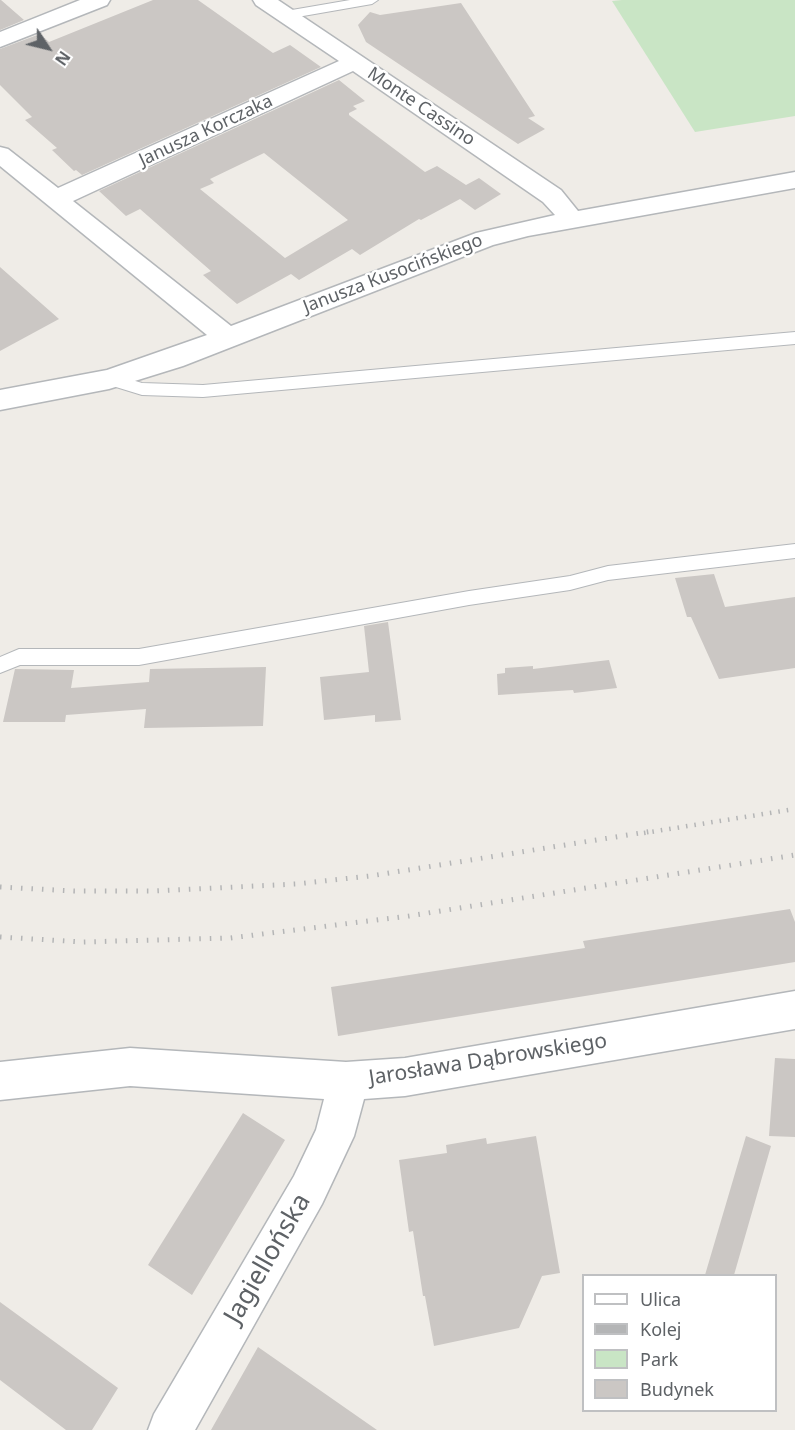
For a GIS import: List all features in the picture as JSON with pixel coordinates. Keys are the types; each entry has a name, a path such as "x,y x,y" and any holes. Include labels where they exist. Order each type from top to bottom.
{"street":[{"path":"0,40 99,0"},
{"name":"Monte Cassino","path":"264,0 552,196 572,220"},
{"name":"Janusza Korczaka","path":"56,199 355,62"},
{"path":"0,154 227,337"},
{"name":"Janusza Kusocińskiego","path":"0,400 109,379 174,359 485,239 572,220 795,180"},
{"name":"Jarosława Dąbrowskiego","path":"0,1081 130,1067 346,1081 405,1077 795,1010"},
{"name":"Jagiellońska","path":"170,1430 308,1190 334,1136 343,1107 346,1081"}],"lane":[{"path":"286,15 372,0"},
{"path":"109,379 142,389 203,391 795,338"},
{"path":"0,665 19,657 139,657 469,598 570,583 608,573 795,551"}],"green space":[{"path":"795,0 795,116 695,132 612,1"}],"building":[{"path":"1,0 24,20 0,30"},
{"path":"153,0 198,0 273,53 290,45 321,67 82,175 74,171 52,150 57,148 25,120 32,117 0,85 0,49 40,34 49,42"},
{"path":"461,3 535,116 528,118 545,129 518,144 366,42 358,25 370,12 380,15"},
{"path":"339,80 365,101 353,106 357,109 349,115 425,172 437,166 466,185 479,178 501,194 475,210 460,199 419,219 360,255 352,249 299,280 291,274 237,304 203,275 211,271 140,209 126,216 99,191","holes":["264,153 348,220 285,258 200,189 214,183 210,179"]},
{"path":"0,267 59,319 0,351"},
{"path":"714,574 725,607 795,597 795,668 719,679 691,617 687,617 675,578"},
{"path":"388,622 401,720 375,722 375,715 324,720 320,677 369,672 364,626"},
{"path":"609,660 617,688 574,693 573,690 498,695 497,674 505,673 505,668 533,666 533,669"},
{"path":"266,667 263,726 144,728 146,709 66,715 65,722 3,722 15,669 74,670 71,688 149,682 150,669"},
{"path":"790,909 795,922 795,962 338,1036 331,987 585,948 583,941"},
{"path":"775,1058 795,1059 795,1137 769,1136"},
{"path":"243,1113 285,1140 192,1295 148,1265"},
{"path":"536,1136 560,1273 542,1276 519,1328 434,1346 425,1296 423,1296 413,1231 409,1232 399,1160 447,1153 446,1145 486,1138 487,1144"},
{"path":"746,1136 771,1146 734,1274 705,1274"},
{"path":"0,1302 118,1388 92,1430 66,1430 0,1380"},
{"path":"258,1347 377,1430 211,1430"}],"railway":[{"path":"644,833 795,809"},
{"path":"0,887 74,891 154,891 296,884 370,876 653,831"},
{"path":"0,937 83,942 230,938 409,916 795,855"}]}
